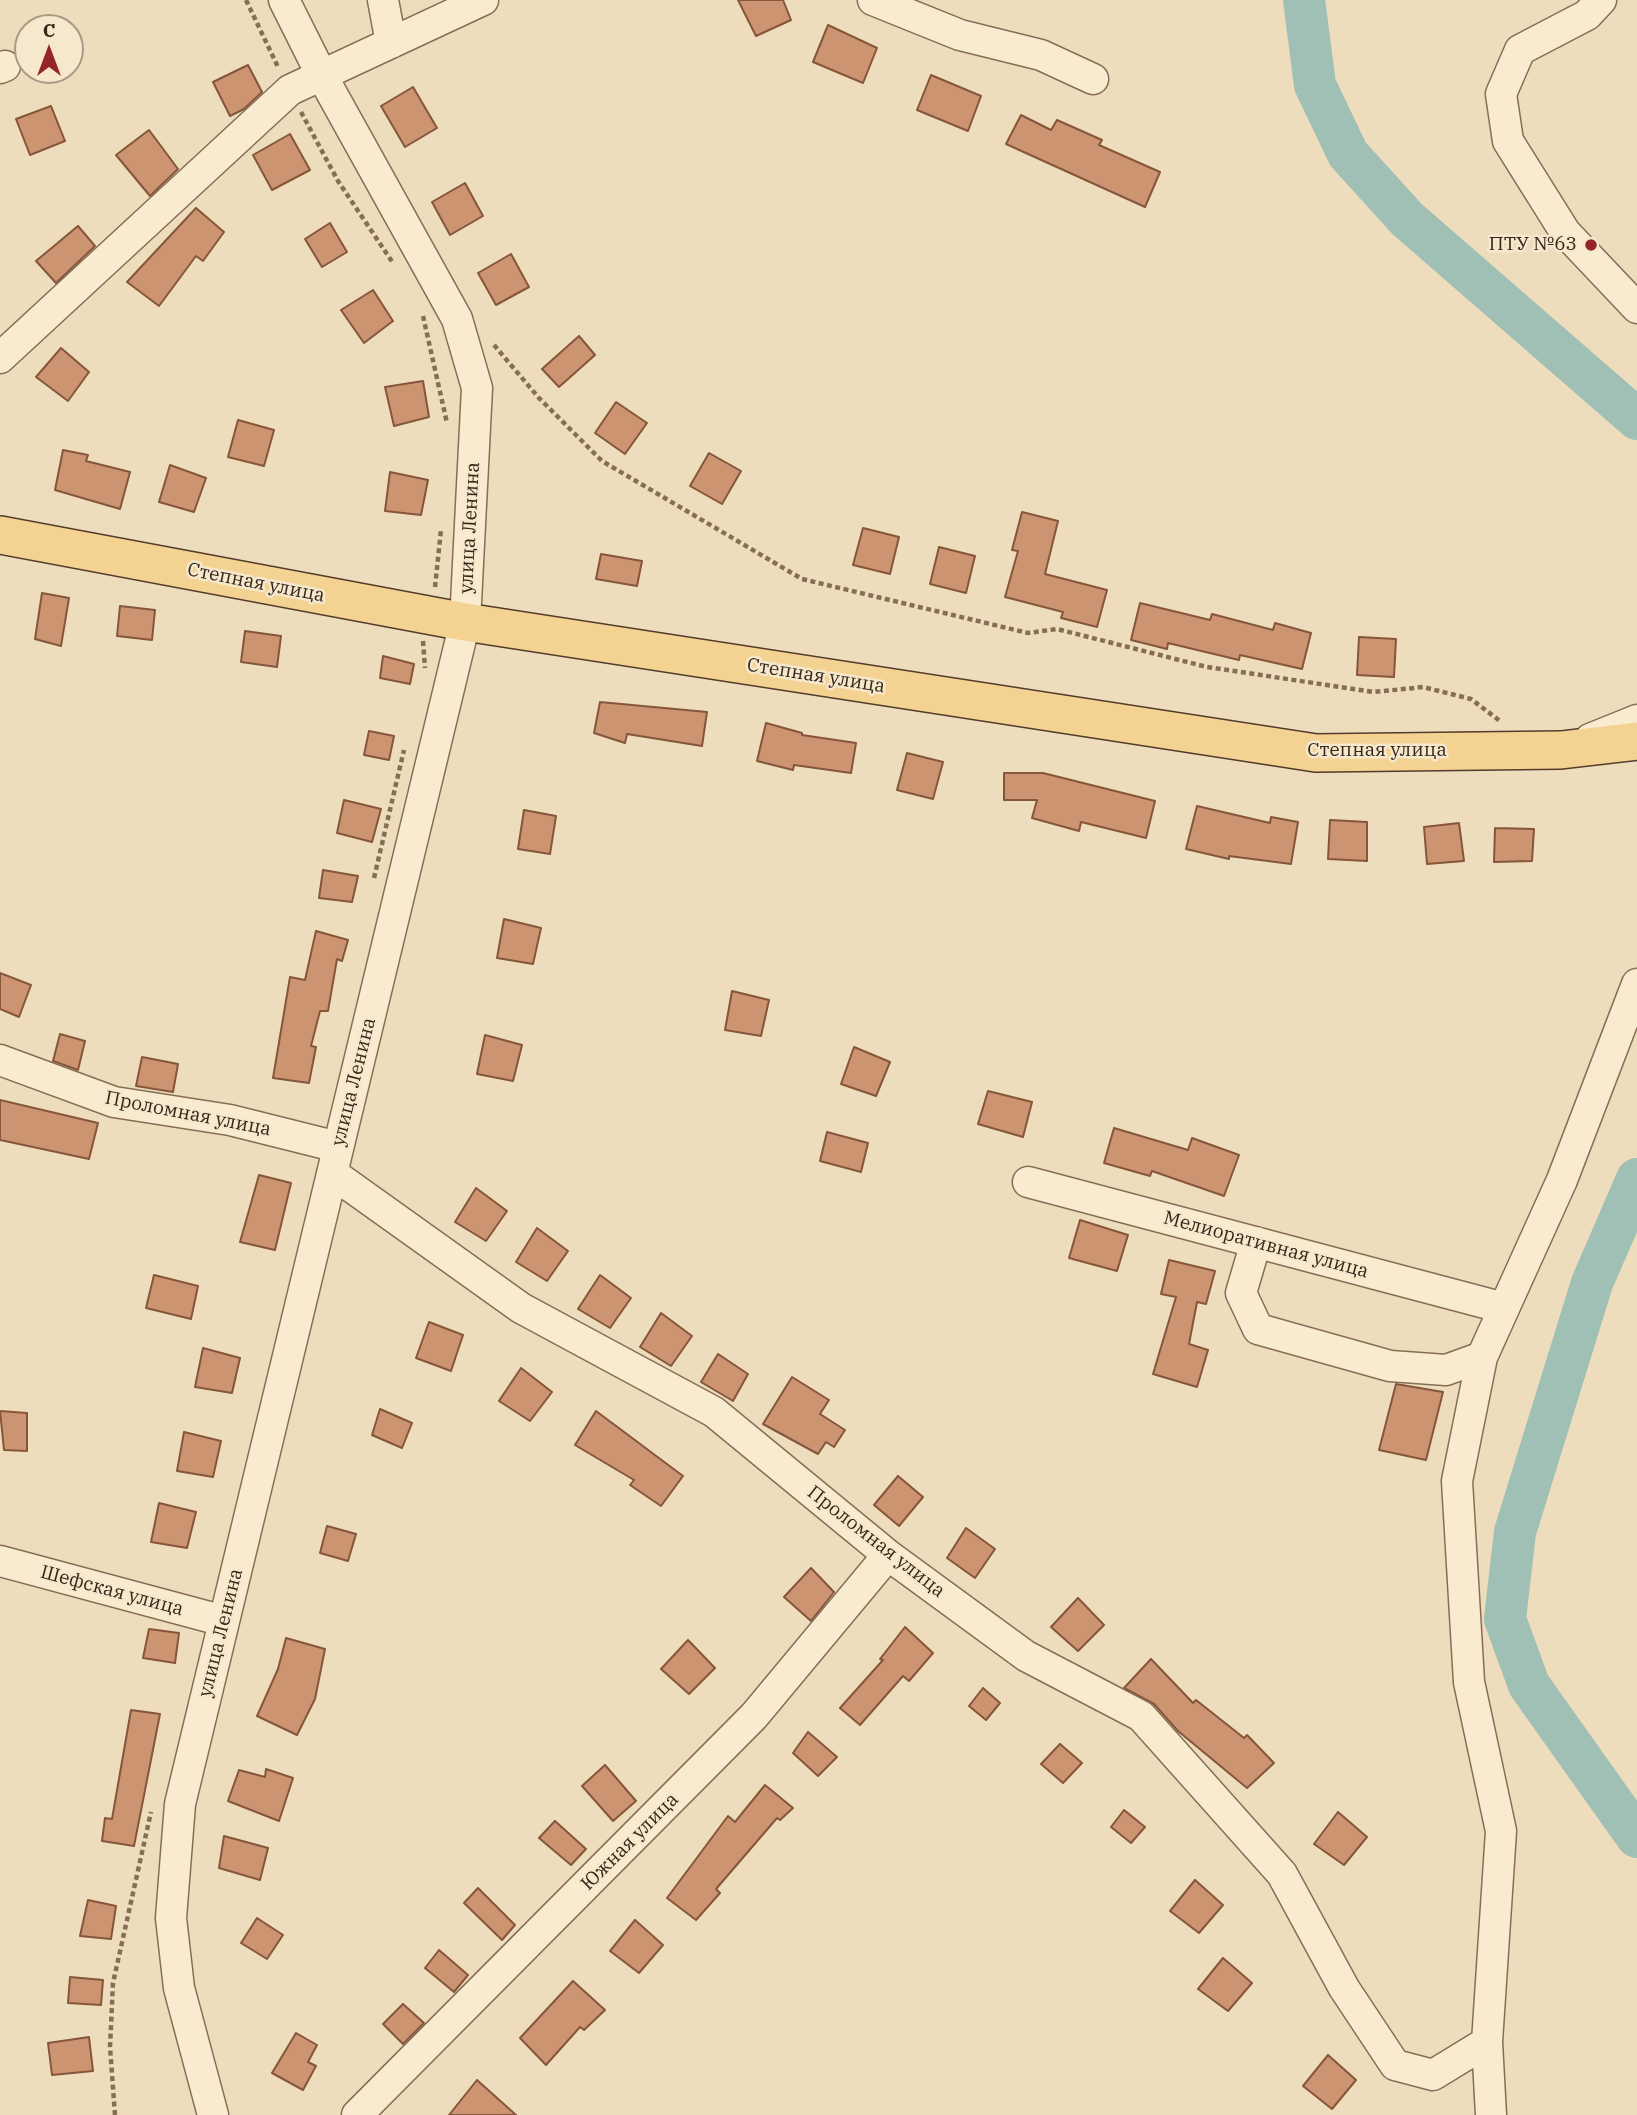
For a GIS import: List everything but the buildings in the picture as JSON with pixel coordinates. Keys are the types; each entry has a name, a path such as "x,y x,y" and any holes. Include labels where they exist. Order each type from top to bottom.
{"main road":[{"name":"Степная улица","path":"0,534 465,622 1316,753 1560,750 1637,741"}],"street":[{"name":"улица Ленина","path":"213,2115 179,1988 172,1918 180,1804 465,622 477,388 457,319 321,74 285,0"},
{"path":"383,0 391,43"},
{"path":"0,358 290,90 483,0"},
{"path":"873,0 960,35 1041,55 1093,79"},
{"path":"1601,0 1587,15 1520,50 1500,94 1508,141 1558,221 1633,295"},
{"path":"1560,750 1637,720"},
{"path":"1491,2115 1487,2042 1501,1831 1469,1682 1457,1481 1482,1357 1562,1180 1637,984"},
{"name":"Проломная улица","path":"0,1060 114,1102 230,1120 335,1160 521,1308 714,1412 888,1555 1026,1656 1141,1716 1282,1874 1344,1988 1395,2065 1433,2075 1487,2042"},
{"name":"Мелиоративная улица","path":"1028,1182 1504,1308"},
{"path":"1256,1242 1241,1293 1258,1329 1390,1366 1446,1370 1482,1357"},
{"name":"Южная улица","path":"357,2115 754,1716 888,1555"},
{"name":"Шефская улица","path":"0,1561 224,1621"}],"path":[{"path":"246,0 338,181 398,270"},
{"path":"420,303 447,434"},
{"path":"485,335 539,398 602,461 802,579 1028,632 1056,629 1207,667 1374,692 1423,688 1471,699 1508,725"},
{"path":"426,673 421,614 435,589 442,522"},
{"path":"373,880 405,747"},
{"path":"115,2115 110,2047 113,1983 153,1804"}],"waterway":[{"path":"1304,0 1315,85 1348,154 1407,219 1637,419"},
{"path":"1637,1179 1592,1283 1515,1532 1505,1619 1529,1685 1637,1837"}],"place":[{"name":"ПТУ №63","path":"1591,245"}]}
